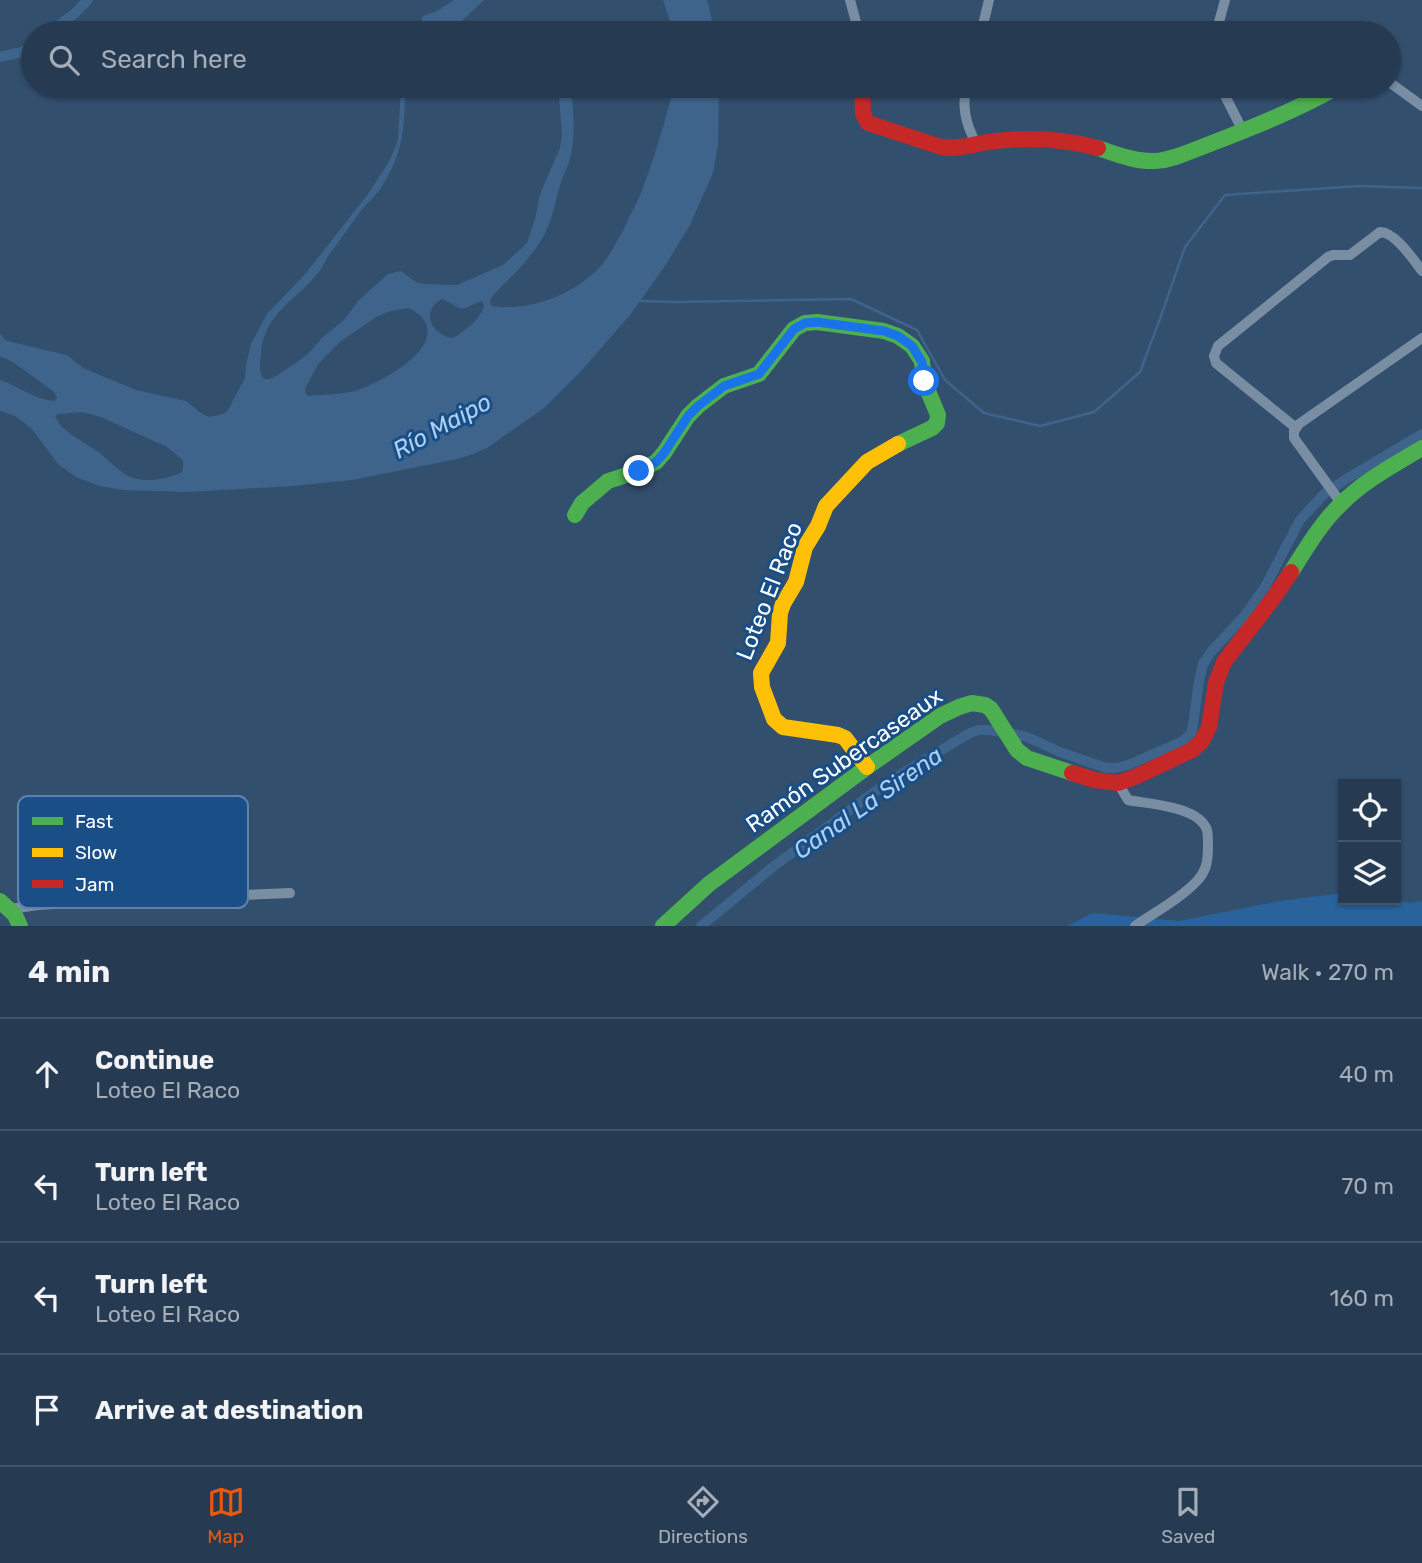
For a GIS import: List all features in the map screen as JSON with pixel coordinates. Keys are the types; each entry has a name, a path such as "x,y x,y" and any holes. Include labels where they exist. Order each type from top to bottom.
{"street":[{"path":"850,0 856,21"},
{"path":"984,21 989,0"},
{"path":"1219,21 1225,0"},
{"path":"1401,91 1422,106"},
{"path":"862,98 863,114 868,123 947,149 1012,139 1045,139 1151,161 1180,155 1318,98"},
{"path":"965,98 965,116 976,143"},
{"path":"1226,98 1243,131"},
{"path":"1296,428 1216,363 1214,356 1218,346 1328,257 1350,255 1380,232 1392,236 1422,271"},
{"name":"Loteo El Raco","path":"575,515 582,503 608,481 639,471 656,462 698,406 724,386 759,374 794,329 805,323 817,322 884,331 898,336 912,346 922,362 924,381 938,415 937,423 867,463 826,506 805,547 796,582 783,604 778,643 761,673 762,687 774,719 783,727 838,734 852,744 867,767"},
{"path":"1337,497 1294,438 1296,428 1422,338"},
{"path":"1135,926 1188,889 1199,878 1208,863 1208,831 1194,815 1184,810 1128,800 1118,783 1186,753 1202,741 1209,727 1216,683 1224,662 1272,600 1337,497 1361,486 1422,448"},
{"name":"Ramón Subercaseaux","path":"663,926 709,884 867,767 952,709 966,704 978,702 991,709 1019,753 1031,760 1095,780 1118,783"},
{"path":"248,895 290,893"},
{"path":"5,905 20,926"}],"shaded area":[{"path":"1338,894 1338,905 1401,905 1401,902 1422,901 1422,926 1067,926 1093,913 1179,921 1280,901"}],"water":[{"path":"454,0 484,0 462,21 421,21 423,16"},
{"path":"663,0 707,0 712,21 670,21"},
{"name":"Río Maipo","path":"400,98 405,98 402,136 391,171 321,269 284,307 269,327 260,361 264,379 278,375 307,355 344,320 359,300 388,274 401,271 416,282 424,284 457,285 503,265 527,243 540,194 560,148 562,134 559,98 571,98 573,135 569,162 549,223 527,260 490,302 492,306 507,307 536,304 576,286 599,268 618,240 646,180 671,98 719,98 718,145 713,173 690,225 665,266 630,315 583,369 544,408 487,448 457,459 352,480 188,492 124,490 99,486 76,477 58,464 32,429 15,416 0,411 0,380 40,398 55,401 57,398 54,392 13,362 0,356 0,334 7,341 67,355 83,368 136,390 186,401 209,417 223,414 228,410 245,378 251,344 267,314 306,273 368,194 390,160 398,140","holes":["442,299 460,308 481,301 484,307 471,325 453,338 434,328 430,316 435,304","408,308 422,317 428,333 424,344 405,364 358,390 309,396 306,394 305,389 318,364 341,341 378,316","82,412 101,417 167,447 183,460 181,473 143,480 121,471 65,430 55,416"]}],"waterway":[{"path":"64,21 88,0"},
{"path":"0,57 21,52"},
{"path":"639,301 851,299 917,330 945,380 984,413 1040,426 1094,412 1140,372 1185,247 1225,195 1359,186 1422,188"},
{"name":"Canal La Sirena","path":"701,926 774,866 888,782 970,733 989,730 1027,737 1106,768 1128,765 1183,741 1192,732 1203,664 1246,614 1265,587 1300,520 1324,494 1422,434"}],"traffic: fast":[{"path":"1098,148 1141,160 1168,159 1274,118 1316,98"},
{"path":"575,515 582,503 608,481 639,471 656,462 698,406 724,386 759,374 794,329 805,323 817,322 884,331 898,336 912,346 922,361 924,381 938,415 937,423 898,444"},
{"path":"1291,572 1320,528 1349,496 1422,448"},
{"path":"663,926 709,884 867,767 940,716 959,707 972,703 985,705 991,709 1017,750 1027,758 1072,773"},
{"path":"0,901 15,915 20,926"}],"traffic: slow":[{"path":"867,767 845,738 783,727 774,719 762,687 761,673 778,643 783,604 796,582 805,547 826,506 867,462 898,444"}],"traffic: jam":[{"path":"862,98 863,114 868,123 941,147 954,148 995,141 1034,139 1098,148"},
{"path":"1072,773 1118,783 1192,750 1202,741 1209,727 1216,683 1224,662 1291,572"}],"route":[{"path":"639,471 656,462 698,406 724,386 759,374 794,329 805,323 817,322 884,331 898,336 912,346 922,362 924,381"}]}
